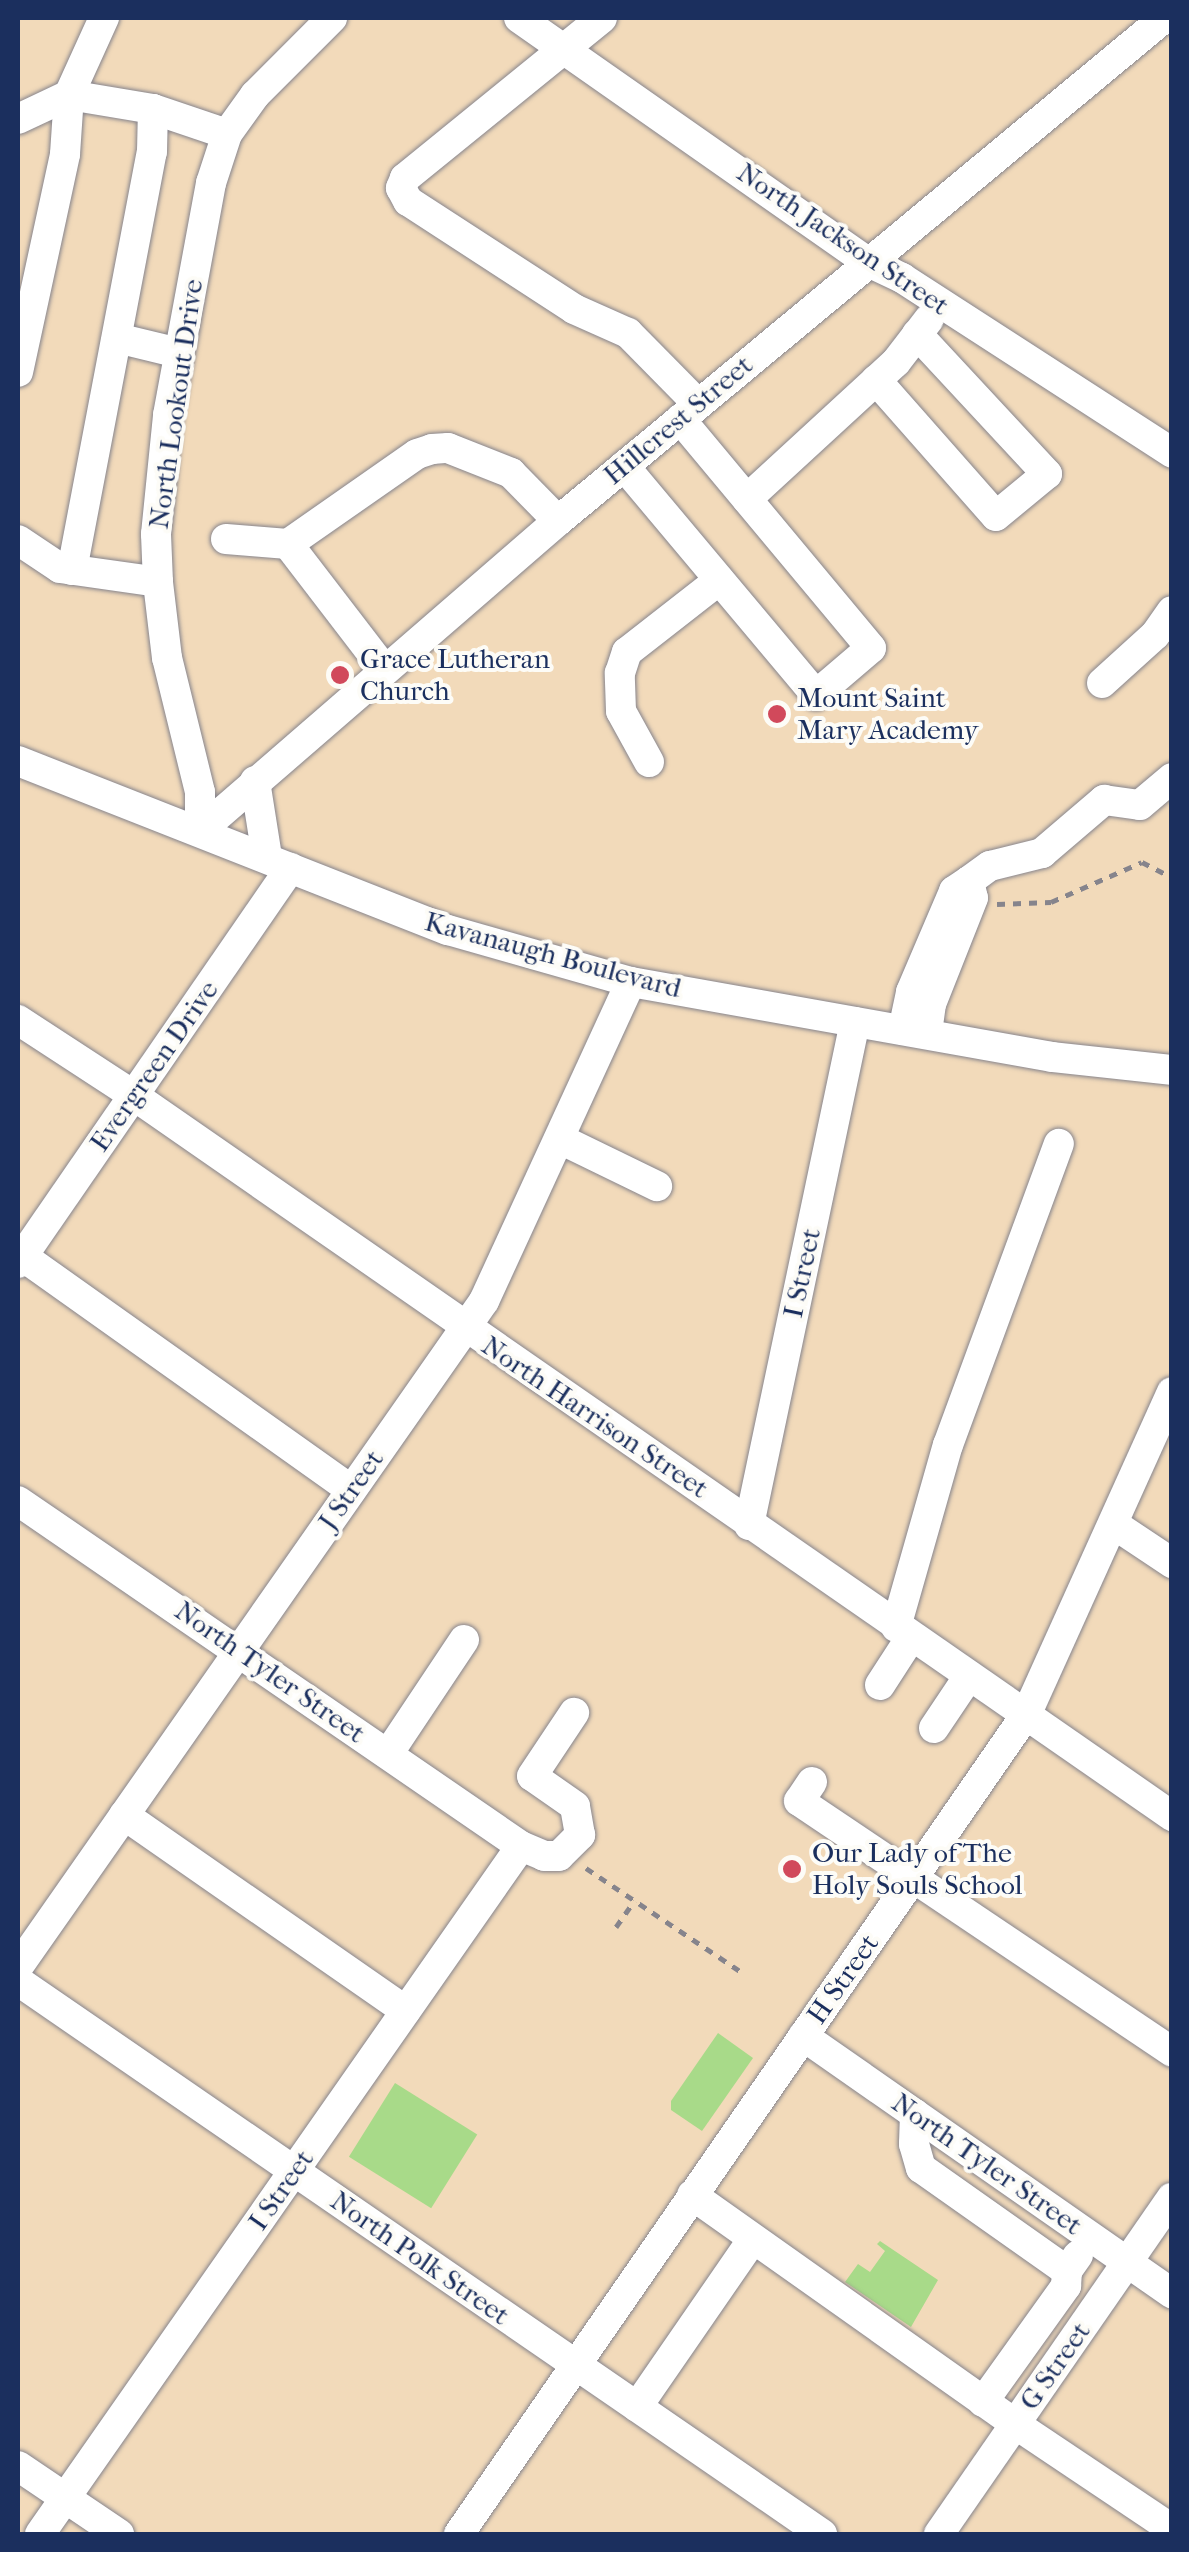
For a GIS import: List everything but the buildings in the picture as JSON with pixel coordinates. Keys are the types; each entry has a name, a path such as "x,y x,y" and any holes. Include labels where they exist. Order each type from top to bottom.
{"street":[{"path":"18,372 65,154 69,95 104,18"},
{"name":"North Lookout Drive","path":"200,831 200,792 167,658 158,582 161,472 179,353 211,183 227,134 255,95 332,18"},
{"name":"North Jackson Street","path":"519,18 868,262 902,278 1172,453"},
{"path":"602,18 405,178 403,195 574,309 628,333 689,411 747,499 871,648 816,696 624,466"},
{"name":"Hillcrest Street","path":"200,831 558,521 1164,18"},
{"path":"18,119 69,95 153,110 227,134"},
{"path":"72,570 152,152 153,110"},
{"path":"747,499 876,380 939,304"},
{"path":"876,380 996,516 1047,474 918,334"},
{"path":"117,338 179,353"},
{"path":"226,539 288,544 417,454 448,448 511,473 558,521"},
{"path":"18,540 60,568 158,582"},
{"path":"288,544 384,669"},
{"path":"648,762 621,711 620,673 627,652 719,580"},
{"path":"1102,683 1156,635 1172,611"},
{"name":"Kavanaugh Boulevard","path":"18,761 448,930 632,982 1070,1060 1172,1070"},
{"path":"914,1032 931,1004 973,898 990,866 1042,853 1104,800 1140,805 1172,778"},
{"path":"255,781 279,863"},
{"name":"Evergreen Drive","path":"19,1257 134,1096 279,863"},
{"name":"J Street","path":"18,1968 484,1301 632,982"},
{"name":"North Harrison Street","path":"18,1020 134,1096 1172,1816"},
{"name":"I Street","path":"750,1525 855,1022"},
{"path":"560,1140 657,1186"},
{"path":"880,1685 904,1632 948,1445 1059,1144"},
{"path":"19,1257 351,1490"},
{"name":"H Street","path":"459,2534 1027,1713 1172,1392"},
{"name":"North Tyler Street","path":"18,1501 520,1846"},
{"path":"1115,1525 1172,1564"},
{"path":"388,1754 464,1640"},
{"path":"934,1728 969,1676"},
{"path":"520,1846 544,1856 558,1856 580,1835 575,1806 532,1776 574,1713"},
{"path":"812,1782 799,1801 1172,2052"},
{"path":"124,1815 406,2011"},
{"name":"I Street","path":"40,2534 520,1846"},
{"name":"North Polk Street","path":"18,1981 822,2534"},
{"name":"North Tyler Street","path":"803,2036 1172,2293"},
{"path":"916,2114 914,2144 921,2168 1067,2271"},
{"path":"692,2196 1015,2424 1172,2529"},
{"name":"G Street","path":"939,2534 1172,2198"},
{"path":"984,2402 1066,2286 1067,2271 1090,2236"},
{"path":"637,2407 753,2239"},
{"path":"18,2466 119,2534"}],"path":[{"path":"980,891 1000,905 1051,902 1142,862 1172,877"},
{"path":"575,1860 742,1973"},
{"path":"616,1927 634,1901"}],"green space":[{"path":"718,2033 753,2058 702,2131 671,2110 671,2101"},
{"path":"395,2083 477,2134 431,2208 349,2157"},
{"path":"880,2241 938,2280 911,2327 845,2282 858,2264 870,2272 885,2251 877,2244"}],"place":[{"name":"Grace Lutheran Church","path":"340,675"},
{"name":"Mount Saint Mary Academy","path":"777,714"},
{"name":"Our Lady of The Holy Souls School","path":"792,1869"}]}
